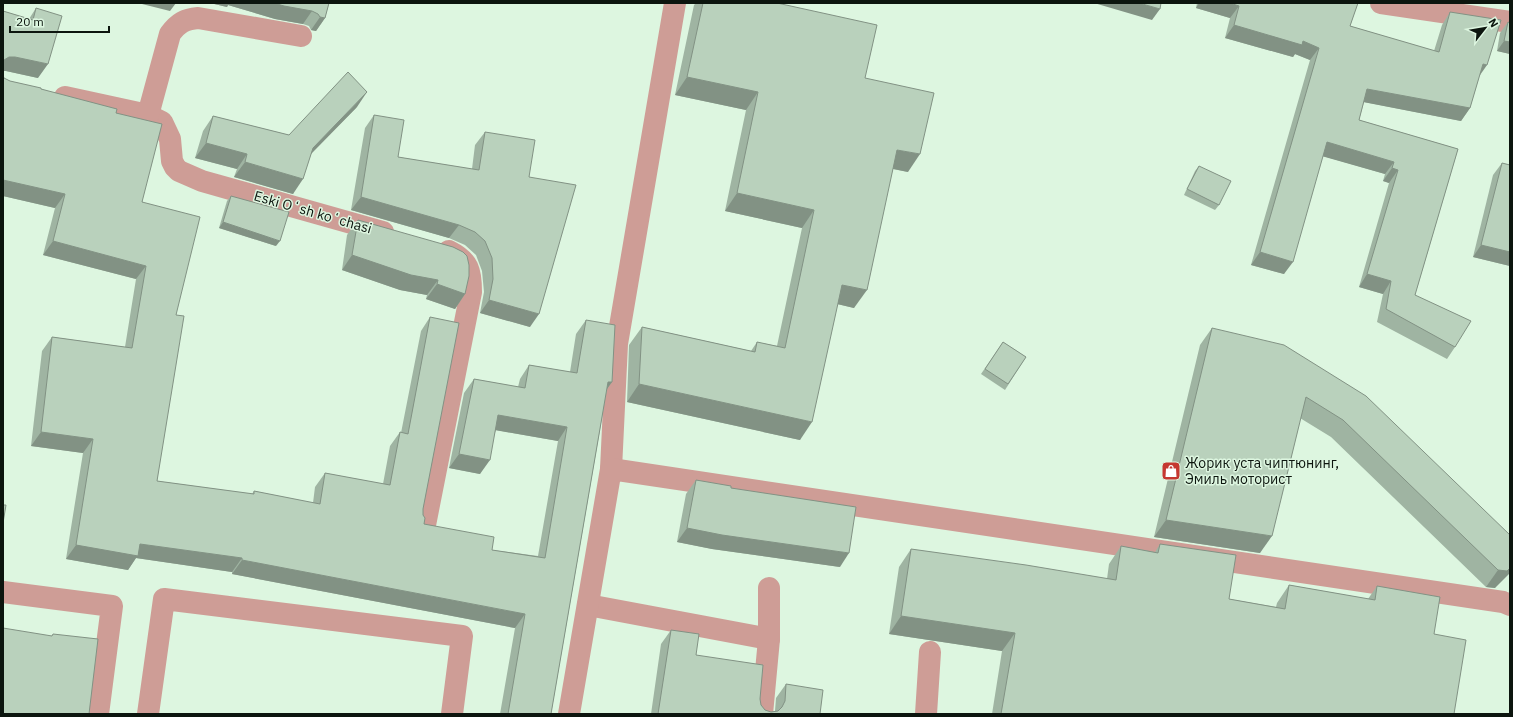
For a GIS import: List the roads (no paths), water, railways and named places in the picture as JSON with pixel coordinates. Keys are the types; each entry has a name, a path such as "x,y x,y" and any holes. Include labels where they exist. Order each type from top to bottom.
{"street":[{"path":"570,714 611,469 617,344 675,3"},
{"path":"1381,3 1510,22"},
{"path":"148,115 170,34 178,24 189,19 198,18 301,36"},
{"name":"Eski Oʻsh koʻchasi","path":"49,93 148,115 162,122 170,139 172,161 179,172 202,181 401,237"},
{"path":"425,525 471,292 471,276 468,266 462,258 446,250 431,246"},
{"path":"611,469 1503,602 1510,605"},
{"path":"762,714 769,639 769,588"},
{"path":"3,592 112,606 98,714"},
{"path":"148,714 164,599 462,636 452,714"},
{"path":"588,605 769,639"},
{"path":"926,714 930,652"}],"place":[{"name":"Жорик уста чиптюнинг, Эмиль моторист","path":"1171,471"}]}
